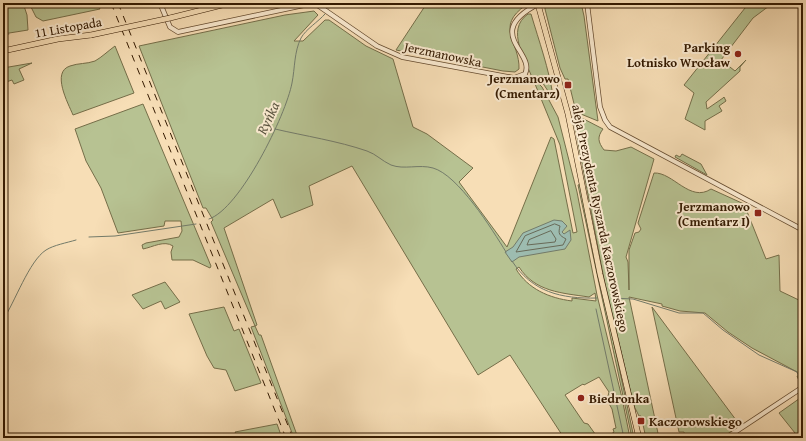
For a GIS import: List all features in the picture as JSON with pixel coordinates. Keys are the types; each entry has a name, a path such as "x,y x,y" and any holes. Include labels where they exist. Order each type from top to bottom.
{"main road":[{"name":"11 Listopada","path":"3,51 176,17 230,3"},
{"name":"aleja Prezydenta Ryszarda Kaczorowskiego","path":"539,5 568,114 600,274 640,438"}],"street":[{"name":"Jerzmanowska","path":"160,3 170,28 178,32 309,4 316,4 377,46 402,57 514,78 524,74 526,68 514,40 514,26 522,13 539,5"},
{"path":"587,3 600,107 603,116 610,127 803,230"},
{"path":"726,438 803,387"}],"green space":[{"path":"3,3 23,3 27,15 28,30 3,34"},
{"path":"29,3 97,3 100,9 43,21 36,17"},
{"path":"427,3 526,3 526,5 512,20 510,28 519,69 515,72 503,71 396,50"},
{"path":"581,3 598,121 576,112 568,79 565,79 560,68 545,9 545,4"},
{"path":"749,3 766,3 769,6 753,18 721,60 735,71 746,60 740,67 740,71 706,102 707,109 724,97 726,101 719,106 722,111 705,121 705,130 685,119 694,93 684,85"},
{"path":"314,11 318,15 294,41 303,41 325,20 329,20 366,46 393,59 413,127 427,134 473,168 459,182 507,247 551,137 554,139 573,233 577,232 560,145 535,84 539,84 542,87 558,117 577,192 597,295 630,438 606,438 614,432 613,429 616,428 612,409 607,400 609,399 609,392 599,377 584,385 583,384 565,395 584,423 588,424 598,438 564,438 510,355 478,375 352,166 309,186 313,205 281,218 273,199 224,228 257,325 255,326 211,222 213,220 206,208 203,208 139,46 285,15","holes":["519,267 533,282 550,290 589,297 595,293 596,301 572,298 572,301 555,298 533,287 516,269"]},
{"path":"528,14 531,14 544,55 552,97 542,82 533,80 519,46 518,28 521,21"},
{"path":"115,46 134,93 73,115 62,88 61,81 64,69 73,65 95,61"},
{"path":"32,63 19,69 24,80 14,84 12,80 3,83 3,68"},
{"path":"143,104 211,266 210,268 193,260 172,260 171,252 173,246 170,244 158,244 143,249 142,245 146,243 179,237 182,231 181,221 165,221 164,226 118,233 101,188 86,161 75,129"},
{"path":"576,115 603,129 599,140 604,150 616,151 631,147 654,159 626,257 628,262 629,290 629,250 635,233 639,232 641,229 638,223 654,173 668,177 689,190 703,192 711,189 744,204 766,259 779,255 780,291 803,302 803,379 800,383 797,376 800,375 799,373 752,348 728,332 705,313 680,311 662,306 662,304 629,297 659,438 646,438 641,416 639,416 634,406 604,279 573,116"},
{"path":"682,154 701,164 707,175 675,157 676,155 680,157"},
{"path":"580,184 634,438 632,438 578,185"},
{"path":"165,282 180,302 165,309 161,301 143,309 132,295"},
{"path":"224,307 234,331 239,329 261,383 235,391 226,370 214,368 207,356 189,314"},
{"path":"652,307 739,424 740,426 721,438 707,438 706,436 703,438 685,438 684,432 679,432"},
{"path":"255,326 259,335 261,335 298,438 294,438 251,327"},
{"path":"803,396 803,438 799,438 779,413"},
{"path":"277,424 282,438 238,438 235,432"}],"water":[{"path":"554,220 562,221 567,226 562,232 564,234 570,230 571,240 565,249 519,257 512,262 505,252 513,247 523,233"}],"waterway":[{"name":"Ryńka","path":"329,8 331,3"},
{"name":"Ryńka","path":"209,219 221,212 234,198 260,159 288,98 292,83 297,49 301,38 325,14"},
{"path":"3,35 9,34"},
{"path":"275,129 356,147 370,152 391,165 401,167 428,167 443,173 453,181 474,204 506,252"},
{"name":"Ryńka","path":"89,237 115,236 196,224"},
{"name":"Ryńka","path":"3,320 28,272 40,255 53,247 76,240"},
{"path":"512,261 520,272 529,280 548,292 571,297 597,298"},
{"path":"612,298 633,299 679,313 703,313 723,330 759,355 797,372 798,375"},
{"path":"596,309 624,438"},
{"path":"321,434 322,438"}],"railway":[{"path":"111,3 286,438"},
{"path":"118,3 293,438"}],"place":[{"name":"Parking Lotnisko Wrocław","path":"738,54"},
{"name":"Jerzmanowo (Cmentarz)","path":"568,85"},
{"name":"Jerzmanowo (Cmentarz I)","path":"758,213"},
{"name":"Biedronka","path":"581,398"},
{"name":"Kaczorowskiego","path":"641,421"}]}
